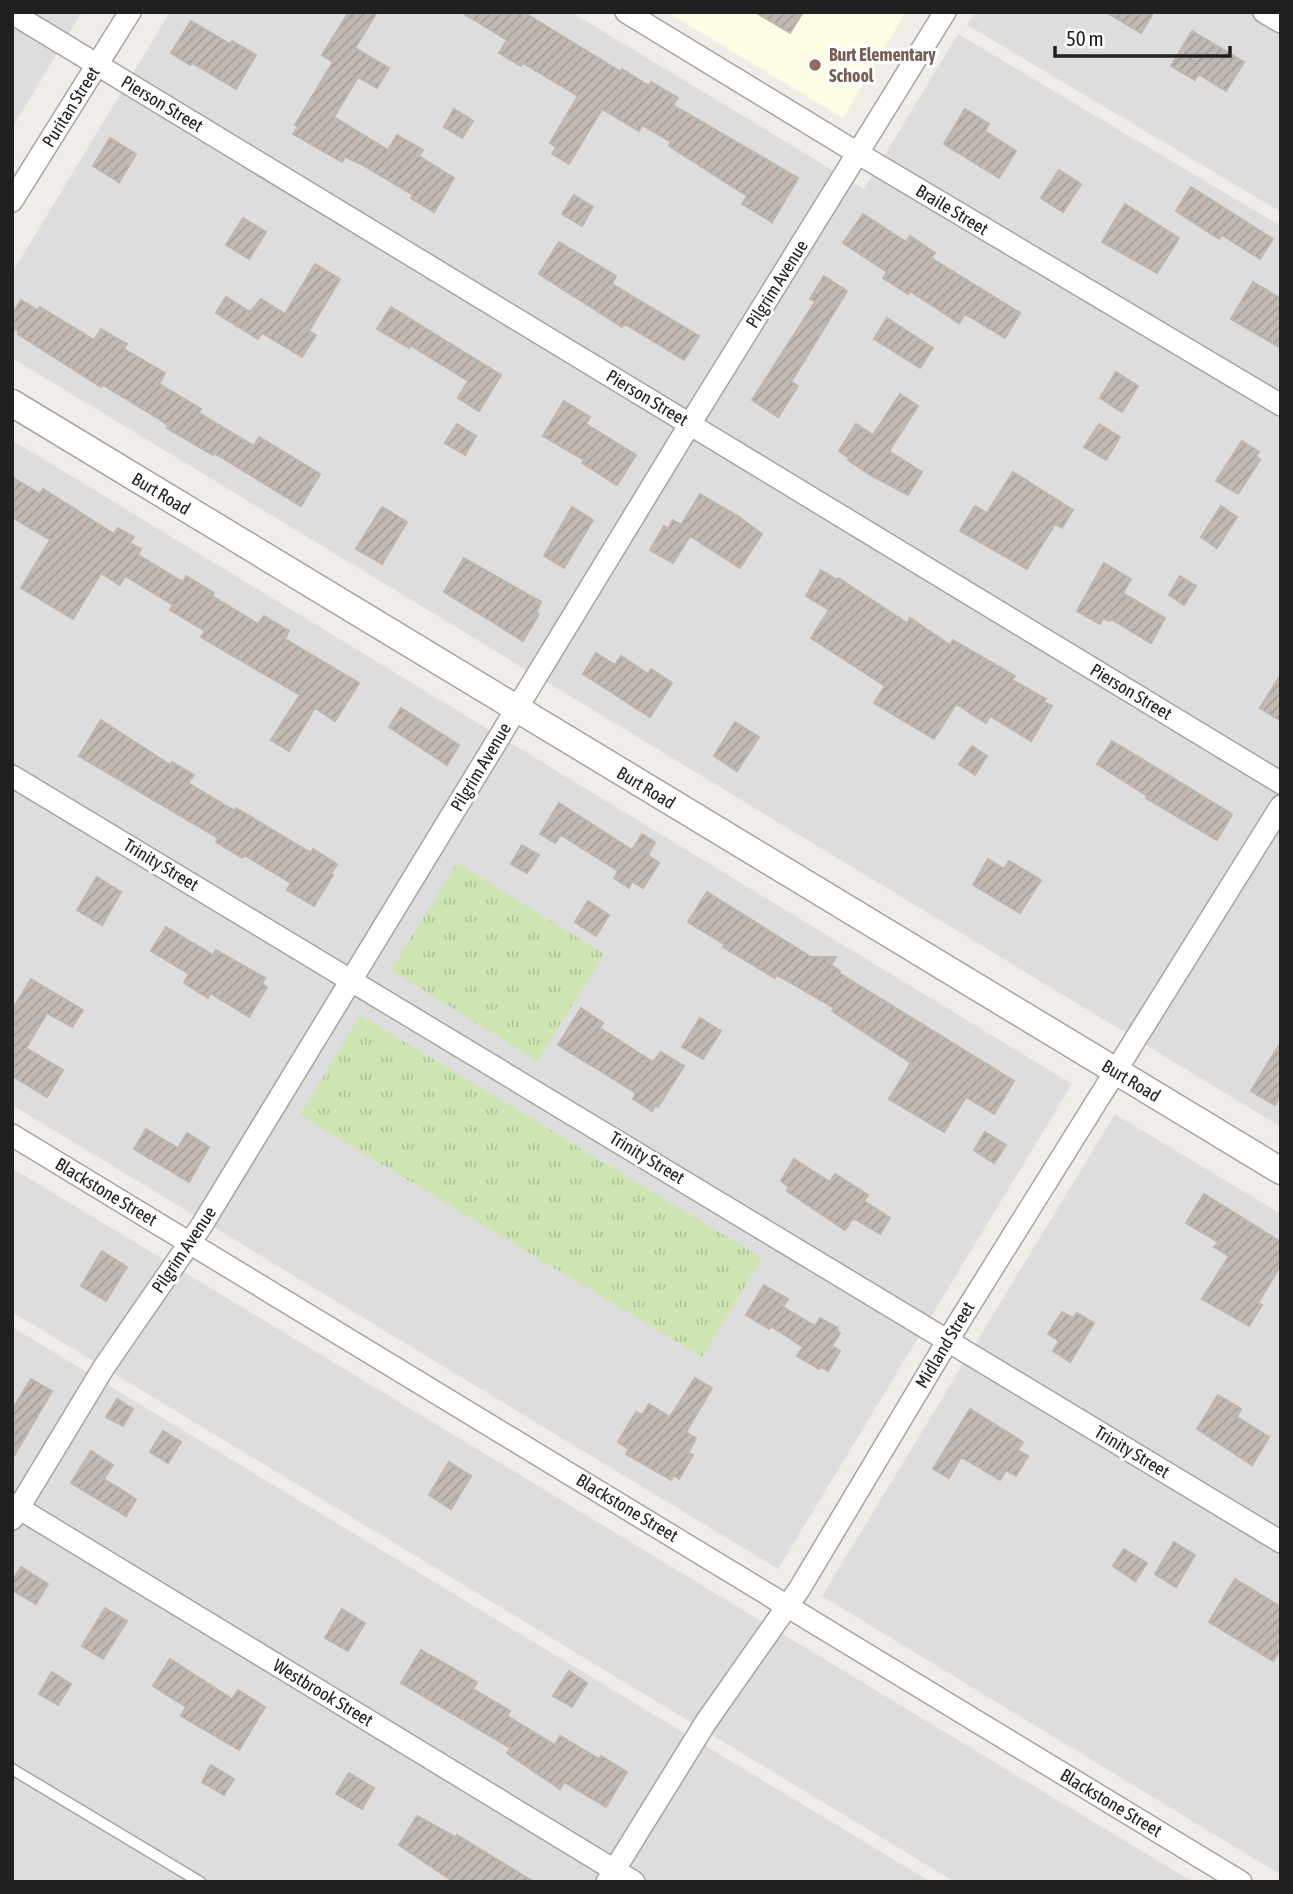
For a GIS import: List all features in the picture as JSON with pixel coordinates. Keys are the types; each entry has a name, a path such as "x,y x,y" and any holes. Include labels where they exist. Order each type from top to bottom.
{"street":[{"name":"Puritan Street","path":"12,201 130,12"},
{"name":"Braile Street","path":"626,12 1281,405"},
{"name":"Pilgrim Avenue","path":"14,1510 104,1367 189,1242 945,12"},
{"path":"1264,12 1281,22"},
{"name":"Pierson Street","path":"12,13 1281,783"},
{"name":"Burt Road","path":"12,403 1281,1171"},
{"name":"Trinity Street","path":"12,776 1281,1542"},
{"name":"Midland Street","path":"611,1876 706,1722 788,1606 1114,1070 1281,806"},
{"name":"Blackstone Street","path":"12,1135 1241,1882"},
{"name":"Westbrook Street","path":"14,1510 611,1876 634,1882"}],"lane":[{"path":"12,1769 200,1882"}],"shaded area":[{"path":"12,12 82,12 12,128"},
{"path":"170,12 571,12 864,189 958,34 1281,226 1281,1127 12,358 12,273"},
{"name":"Burt Elementary School","path":"667,12 906,12 843,118"},
{"path":"975,12 1281,12 1281,212 967,25"},
{"path":"12,440 1072,1084 778,1569 12,1105"},
{"path":"1115,1114 1281,1214 1281,1875 822,1596"},
{"path":"12,1168 1193,1882 955,1882 12,1312"},
{"path":"12,1327 931,1882 12,1882"}],"green space":[{"path":"457,863 604,954 537,1061 391,970"},
{"path":"360,1015 762,1258 702,1357 300,1115"}],"building":[{"path":"349,12 377,12 355,48 389,68 377,88 358,77 334,117 388,150 397,135 423,150 419,156 454,178 434,212 411,198 413,195 361,164 345,157 342,162 293,134 298,127 295,125 333,62 322,55"},
{"path":"461,12 523,12 621,72 622,69 649,86 651,82 678,98 673,105 798,178 772,222 742,204 747,196 669,146 671,142 642,125 639,131 602,109 569,164 552,154 556,147 550,143 578,96 523,63 521,66 499,53 507,40"},
{"path":"755,12 803,12 790,33"},
{"path":"1106,12 1154,12 1141,33"},
{"path":"191,21 230,44 232,41 256,55 236,89 171,53"},
{"path":"1192,31 1244,62 1226,91 1198,74 1195,80 1171,66"},
{"path":"454,109 473,121 462,138 444,127"},
{"path":"965,109 989,124 985,131 1016,151 999,178 944,144"},
{"path":"110,138 136,154 119,182 93,166"},
{"path":"1059,170 1081,184 1063,212 1041,198"},
{"path":"1191,187 1273,239 1260,259 1222,235 1219,239 1176,211"},
{"path":"574,195 593,207 582,226 562,214"},
{"path":"1125,204 1179,238 1157,273 1102,242"},
{"path":"863,214 906,242 910,236 935,253 931,258 1020,313 1005,338 965,314 959,323 910,291 908,294 883,278 887,272 843,243"},
{"path":"243,218 266,232 249,259 226,245"},
{"path":"559,242 616,276 612,284 699,336 684,360 625,324 622,327 539,274"},
{"path":"315,264 340,279 309,331 316,335 302,357 262,333 258,339 216,313 226,297 250,312 261,299 285,314"},
{"path":"824,276 847,291 791,382 798,386 778,417 752,400 815,302 810,299"},
{"path":"1253,282 1281,299 1281,348 1231,319"},
{"path":"21,300 38,310 40,307 94,340 101,329 127,344 124,349 165,373 159,384 201,409 199,413 254,446 259,437 320,474 301,506 167,428 169,426 159,419 103,385 101,387 18,334 20,332 12,327 12,314"},
{"path":"391,307 501,375 479,411 458,398 468,381 410,345 409,348 377,329"},
{"path":"887,318 933,348 920,368 874,339"},
{"path":"1116,372 1138,386 1122,412 1100,398"},
{"path":"900,394 918,406 889,451 922,472 908,495 870,475 839,451 856,424 873,435"},
{"path":"564,401 590,417 586,424 636,455 617,485 582,463 584,460 543,436"},
{"path":"457,424 476,436 465,455 445,443"},
{"path":"1099,424 1120,437 1106,460 1084,447"},
{"path":"1242,441 1259,452 1256,456 1260,460 1238,494 1216,481"},
{"path":"1013,472 1073,510 1062,528 1055,524 1027,569 960,531 975,506 987,513"},
{"path":"12,477 40,494 43,489 114,534 118,528 134,537 130,543 141,549 138,555 183,582 186,576 214,593 212,596 258,624 264,616 289,631 285,639 359,683 335,721 315,708 289,751 271,740 300,695 201,637 205,631 170,610 173,605 125,576 120,585 101,573 73,619 21,588 50,540 12,517"},
{"path":"700,494 762,534 740,568 690,536 673,563 650,550 664,526 668,529 673,520 681,525"},
{"path":"1221,506 1237,517 1217,548 1201,537"},
{"path":"382,507 407,522 382,564 356,549"},
{"path":"572,507 593,520 564,568 544,556"},
{"path":"464,558 541,602 536,612 539,614 523,641 444,592"},
{"path":"1104,563 1131,579 1123,593 1165,618 1151,643 1111,619 1109,621 1103,618 1100,624 1077,611"},
{"path":"821,570 837,580 838,578 907,623 910,618 950,645 953,640 1015,676 1012,680 1046,699 1044,702 1052,706 1031,741 990,716 986,723 956,704 934,739 874,703 885,686 811,638 829,610 806,596"},
{"path":"1180,576 1196,586 1184,605 1169,595"},
{"path":"596,653 615,665 621,656 648,674 651,669 672,683 650,717 583,674"},
{"path":"1281,674 1281,721 1260,708"},
{"path":"401,708 459,745 447,765 389,727"},
{"path":"101,720 170,765 172,762 194,775 188,783 311,853 313,849 337,864 314,906 287,890 291,883 244,855 242,858 216,842 218,838 79,756"},
{"path":"735,722 759,737 737,771 714,756"},
{"path":"1112,741 1232,814 1217,840 1146,798 1147,796 1097,764"},
{"path":"972,746 987,756 975,775 959,764"},
{"path":"559,803 632,850 642,834 655,842 648,855 659,863 643,888 632,881 629,888 614,878 618,871 561,835 555,843 540,834"},
{"path":"522,845 539,855 527,873 511,864"},
{"path":"988,859 1004,869 1009,861 1041,880 1020,913 973,885"},
{"path":"97,877 121,892 102,925 77,910"},
{"path":"707,892 811,957 836,957 831,965 840,971 839,973 1014,1081 994,1114 966,1097 944,1132 889,1099 911,1063 832,1011 834,1008 777,975 775,978 688,922"},
{"path":"588,901 609,915 596,936 575,922"},
{"path":"166,927 213,955 216,950 265,978 262,984 267,987 249,1017 210,993 208,998 184,983 189,974 151,951"},
{"path":"31,979 83,1010 72,1027 47,1013 26,1048 63,1070 47,1097 12,1076 12,1010"},
{"path":"581,1008 603,1023 600,1028 653,1062 661,1052 684,1066 658,1107 656,1105 652,1111 633,1099 636,1093 558,1045"},
{"path":"700,1018 721,1031 703,1059 682,1047"},
{"path":"1281,1042 1281,1095 1275,1105 1251,1091"},
{"path":"146,1129 178,1148 187,1133 209,1147 189,1182 134,1149"},
{"path":"985,1132 1006,1145 994,1163 974,1150"},
{"path":"794,1159 830,1182 835,1174 868,1195 864,1201 890,1218 880,1234 853,1218 845,1230 787,1191 789,1187 781,1181"},
{"path":"1204,1194 1281,1242 1281,1265 1258,1303 1262,1305 1249,1326 1202,1299 1229,1256 1214,1247 1218,1242 1186,1223"},
{"path":"102,1251 127,1267 106,1301 81,1286"},
{"path":"764,1285 788,1299 783,1307 815,1326 820,1318 838,1328 840,1333 832,1346 840,1351 828,1371 820,1366 819,1369 797,1356 803,1347 771,1326 769,1329 746,1315"},
{"path":"1062,1312 1073,1318 1077,1313 1094,1323 1070,1362 1053,1351 1059,1341 1048,1334"},
{"path":"695,1378 712,1388 686,1432 696,1438 688,1453 693,1455 679,1479 674,1475 671,1480 626,1454 629,1449 618,1442 636,1412 642,1415 649,1404 670,1417"},
{"path":"31,1379 52,1391 12,1459 12,1410"},
{"path":"1218,1395 1241,1409 1237,1417 1269,1437 1252,1465 1197,1429"},
{"path":"117,1399 133,1409 123,1426 106,1417"},
{"path":"970,1409 1023,1442 1018,1450 1028,1456 1016,1476 1006,1470 1000,1480 961,1457 949,1478 933,1469"},
{"path":"163,1431 181,1442 168,1463 150,1452"},
{"path":"91,1451 113,1465 104,1479 136,1499 126,1516 71,1483"},
{"path":"449,1462 471,1476 451,1509 429,1495"},
{"path":"1174,1542 1195,1555 1176,1587 1155,1574"},
{"path":"1124,1549 1147,1563 1135,1581 1113,1566"},
{"path":"21,1567 48,1584 36,1604 12,1590 12,1581"},
{"path":"1235,1579 1281,1607 1281,1649 1273,1661 1209,1622"},
{"path":"105,1608 127,1621 103,1659 82,1646"},
{"path":"342,1609 365,1623 348,1651 325,1638"},
{"path":"421,1650 477,1682 473,1689 510,1711 507,1716 555,1745 560,1736 627,1772 606,1807 564,1782 560,1789 507,1753 510,1748 401,1683"},
{"path":"170,1659 232,1699 238,1690 265,1707 239,1750 181,1716 186,1707 153,1686"},
{"path":"569,1671 587,1683 572,1707 553,1696"},
{"path":"52,1672 71,1684 58,1705 39,1694"},
{"path":"211,1765 234,1779 224,1795 202,1782"},
{"path":"349,1773 374,1788 362,1809 336,1794"},
{"path":"417,1816 455,1837 457,1835 534,1882 454,1882 399,1845"}],"place":[{"name":"Burt Elementary School","path":"815,65"}]}
